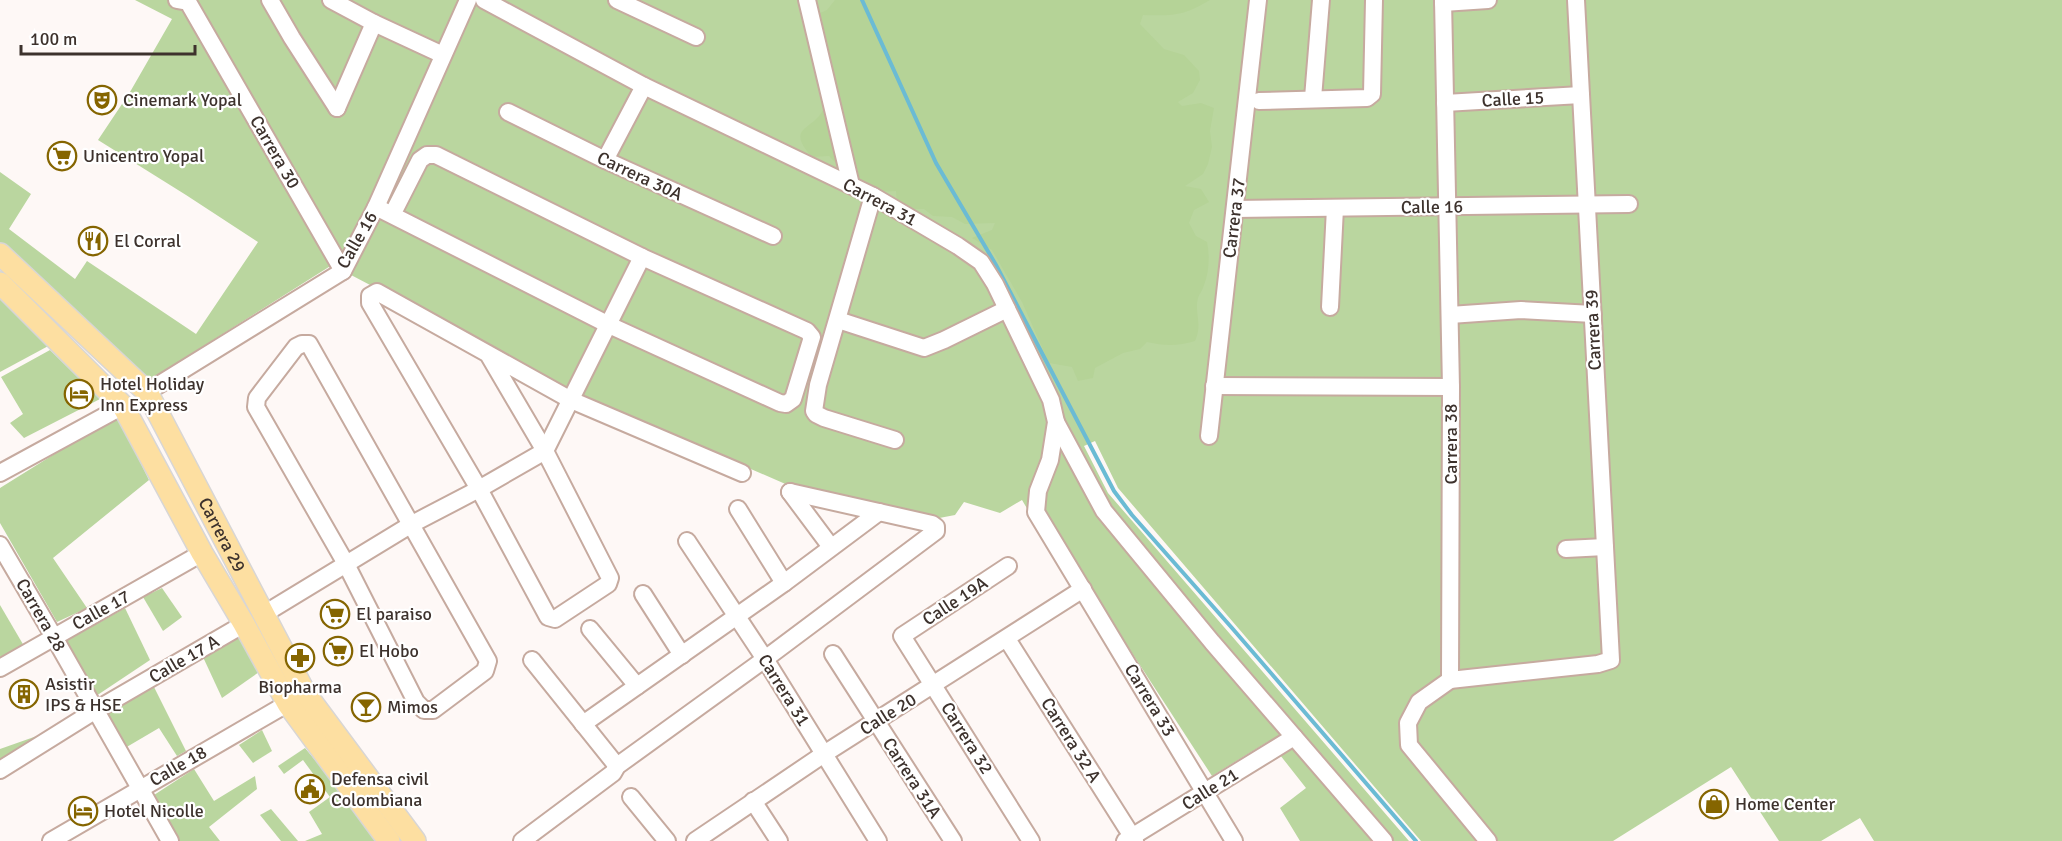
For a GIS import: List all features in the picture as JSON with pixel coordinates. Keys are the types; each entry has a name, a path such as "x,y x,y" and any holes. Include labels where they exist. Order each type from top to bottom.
{"main road":[{"name":"Carrera 29","path":"0,254 147,392 264,614 297,698 415,841"},
{"name":"Carrera 29","path":"0,284 123,406 202,553 244,624 297,698 389,841"}],"street":[{"path":"270,0 337,108 374,23"},
{"path":"331,0 443,55"},
{"name":"Calle 16","path":"147,392 343,271 376,207 468,0"},
{"name":"Carrera 31","path":"483,0 644,86 873,196 981,262 1007,309 1051,400 1056,422 1050,460 1038,491 1036,512 1065,561"},
{"path":"617,0 696,37"},
{"path":"807,0 851,185"},
{"name":"Carrera 37","path":"1209,436 1258,0"},
{"path":"1313,98 1321,0"},
{"path":"1259,101 1367,98 1372,94 1374,0"},
{"path":"1443,1 1488,0"},
{"name":"Carrera 39","path":"1450,680 1598,664 1611,660 1576,0"},
{"name":"Carrera 30","path":"183,1 343,271"},
{"name":"Carrera 38","path":"1443,1 1451,387 1450,680"},
{"path":"605,160 644,86"},
{"name":"Calle 15","path":"1445,103 1581,95"},
{"name":"Carrera 30A","path":"508,112 605,160 773,236"},
{"path":"376,207 609,325 780,403 786,404 793,399 812,337 807,331 642,257 436,155 427,155 420,160 392,215"},
{"path":"873,196 818,385 814,411 824,418 895,440"},
{"name":"Calle 16","path":"1235,210 1629,204"},
{"path":"1330,308 1335,208"},
{"path":"264,614 345,562 545,451 642,257"},
{"path":"488,354 545,451 610,578 608,584 555,619 548,617 479,489 370,303 370,296 377,292 571,400 742,473"},
{"path":"838,320 924,348 1007,309"},
{"path":"1450,315 1521,310 1593,314"},
{"path":"302,344 309,344 412,524 488,661 485,671 433,710 424,710 416,702 345,562 256,407 256,398 296,347 302,344"},
{"path":"1214,386 1451,387"},
{"path":"0,474 123,406"},
{"path":"1056,422 1104,511 1384,841"},
{"path":"522,841 613,773 617,766 936,531 936,527 932,524 790,492 831,547"},
{"path":"738,509 784,583"},
{"path":"583,724 784,583 879,512"},
{"name":"Carrera 31","path":"687,541 765,659 878,841"},
{"name":"Carrera 28","path":"0,545 170,841"},
{"path":"1566,549 1605,548"},
{"name":"Calle 17","path":"0,668 202,553"},
{"name":"Carrera 33","path":"1065,561 1234,841"},
{"name":"Calle 19A","path":"902,636 1008,566"},
{"name":"Calle 20","path":"694,841 824,754 1083,589"},
{"path":"643,594 682,655"},
{"name":"Calle 17 A","path":"0,770 96,710 244,624"},
{"path":"590,629 637,686"},
{"name":"Carrera 32","path":"902,636 1031,841"},
{"name":"Carrera 32 A","path":"1007,639 1131,840"},
{"name":"Carrera 31A","path":"832,654 953,841"},
{"path":"532,660 617,766"},
{"path":"1450,680 1419,702 1408,723 1409,745 1488,841"},
{"name":"Calle 18","path":"51,841 297,698"},
{"name":"Calle 21","path":"1131,840 1294,737"},
{"path":"631,797 667,841"},
{"path":"753,801 779,841"}],"green space":[{"path":"135,0 2062,0 2062,841 1874,841 1860,818 1821,841 1779,841 1731,767 1613,841 1421,841 1118,488 1095,441 1084,446 1108,493 1409,841 1300,841 1280,808 1306,788 1269,741 1212,776 1067,553 1056,557 1022,500 1000,513 964,502 955,515 934,519 790,486 570,390 332,265 150,380 86,329 0,249 0,172 31,194 9,229 75,279 87,261 196,334 258,242 98,140 130,92 172,19"},
{"path":"835,0 1210,0 1178,14 1143,15 1140,24 1164,49 1184,55 1199,71 1200,80 1193,93 1178,102 1182,106 1201,103 1214,108 1210,131 1212,147 1208,164 1203,174 1185,186 1201,189 1209,202 1194,210 1189,223 1196,236 1207,242 1208,253 1207,275 1197,304 1198,329 1195,341 1171,345 1147,342 1140,349 1123,353 1095,368 1093,378 1078,381 1072,367 1049,363 1022,302 992,250 972,238 992,230 995,223 965,224 952,217 933,216 924,209 906,209 897,204 896,191 872,189 862,182 856,172 842,169 829,156 812,157 804,147 801,134 824,108 841,105 819,28 820,13 827,10"},
{"path":"0,292 52,344 0,372"},
{"path":"50,350 100,399 24,438 10,423 23,414 1,377"},
{"path":"117,415 149,480 53,558 87,608 57,622 0,523 0,488"},
{"path":"162,588 182,617 163,631 143,597"},
{"path":"0,605 24,646 0,657"},
{"path":"125,608 150,660 96,696 66,641"},
{"path":"242,633 262,670 222,698 203,657"},
{"path":"151,681 186,751 177,756 159,728 125,748 101,708"},
{"path":"262,730 272,751 253,763 239,745"},
{"path":"51,731 0,762 0,749"},
{"path":"305,748 380,838 376,841 305,841 322,834 309,812 330,797 303,760 284,774 278,766"},
{"path":"194,769 214,801 255,776 257,789 209,827 220,841 178,841 154,795"},
{"path":"271,809 298,841 281,841 260,815"}],"waterway":[{"path":"862,0 936,163 996,265 1114,491 1132,515 1416,841"}],"place":[{"name":"Cinemark Yopal","path":"102,100"},
{"name":"Unicentro Yopal","path":"62,156"},
{"name":"El Corral","path":"93,241"},
{"name":"Hotel Holiday Inn Express","path":"79,394"},
{"name":"El paraiso","path":"335,614"},
{"name":"El Hobo","path":"338,651"},
{"name":"Biopharma","path":"300,658"},
{"name":"Asistir IPS & HSE","path":"24,694"},
{"name":"Mimos","path":"366,707"},
{"name":"Defensa civil Colombiana","path":"310,789"},
{"name":"Home Center","path":"1714,804"},
{"name":"Hotel Nicolle","path":"83,811"}]}
